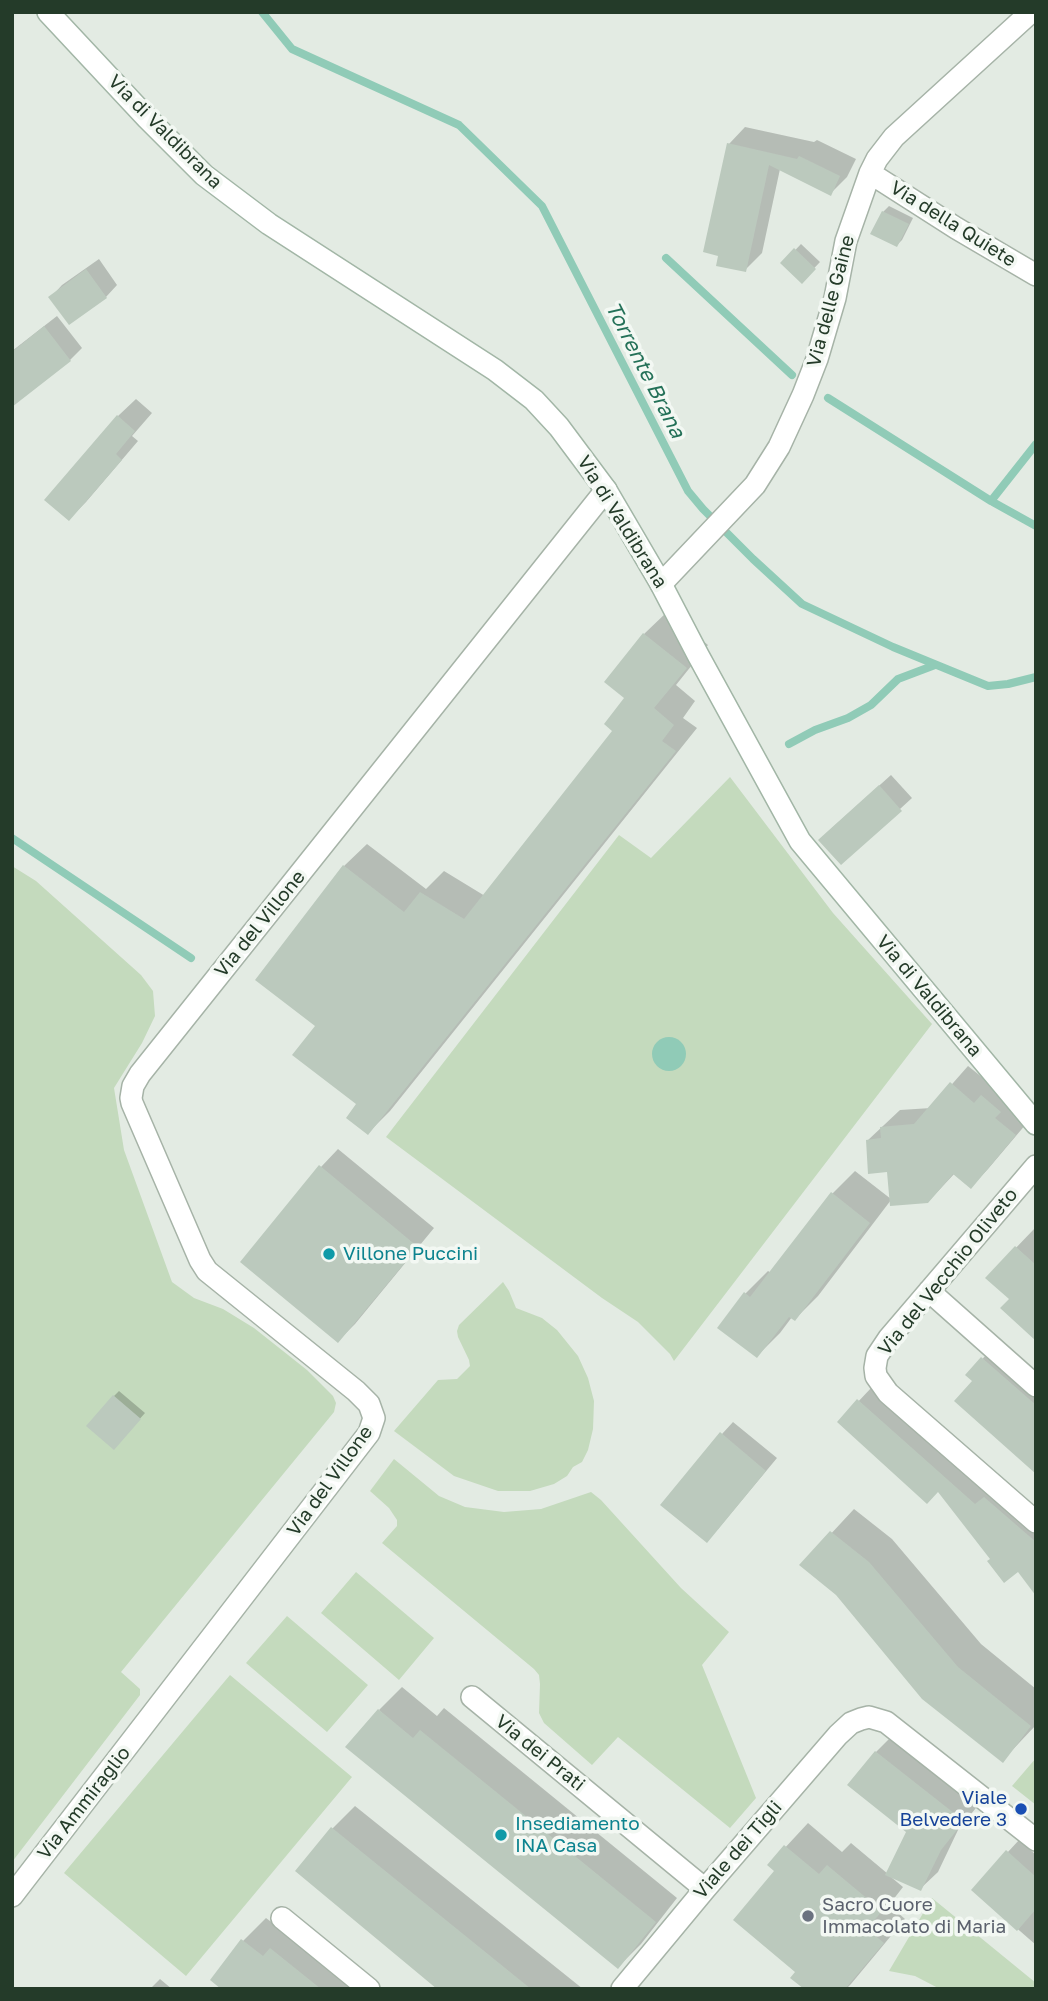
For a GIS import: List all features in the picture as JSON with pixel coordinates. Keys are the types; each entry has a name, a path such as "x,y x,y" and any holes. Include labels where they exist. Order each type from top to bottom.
{"street":[{"name":"Via di Valdibrana","path":"48,12 204,175 269,224 516,385 559,427 606,490 661,584 800,842 1036,1124"},
{"name":"Via delle Gaine","path":"661,584 755,485 771,461 803,395 825,334 846,241 877,159 894,137 1031,12"},
{"name":"Via delle Gaine","path":"1011,30 1036,17"},
{"name":"Via della Quiete","path":"870,173 1036,275"},
{"name":"Via del Villone","path":"156,1709 369,1433 374,1418 369,1404 356,1391 214,1278 200,1260 132,1103 131,1092 136,1080 606,490"},
{"name":"Via del Vecchio Oliveto","path":"1036,1166 882,1347 877,1356 876,1376 888,1394 1036,1522"},
{"path":"929,1291 1036,1386"},
{"name":"Via dei Prati","path":"471,1697 705,1889"},
{"name":"Via Ammiraglio","path":"12,1896 156,1709"},
{"name":"Viale dei Tigli","path":"622,1989 838,1735 851,1723 861,1719 879,1718 886,1722 1036,1840"},
{"path":"282,1918 369,1989"}],"shaded area":[{"path":"730,777 833,913 932,1024 674,1361 638,1322 386,1137 619,835 651,858"},
{"path":"12,866 36,881 141,975 153,991 155,1016 114,1088 124,1150 172,1282 194,1298 223,1309 254,1328 307,1370 333,1396 336,1403 334,1412 121,1672 140,1689 140,1695 12,1862"},
{"path":"669,1037 681,1042 686,1054 681,1066 669,1071 657,1066 652,1054 657,1042"},
{"path":"503,1282 516,1308 542,1318 557,1330 578,1356 594,1401 593,1429 582,1462 554,1484 530,1491 498,1491 454,1476 394,1431 438,1380 457,1379 470,1366 458,1337 459,1325"},
{"path":"394,1459 439,1496 465,1507 504,1512 541,1509 591,1492 681,1588 729,1632 702,1665 756,1798 730,1828 618,1737 592,1765 544,1723 539,1713 539,1675 534,1669 382,1543 397,1526 397,1520 389,1508 370,1491"},
{"path":"356,1572 434,1638 399,1680 321,1613"},
{"path":"287,1616 368,1685 327,1732 246,1663"},
{"path":"230,1675 352,1777 186,1976 64,1873"},
{"path":"1036,1758 1036,1805 1012,1786"},
{"path":"932,1898 1036,1983 1036,1989 940,1989 915,1976 889,1971"}],"building":[{"path":"727,143 797,159 799,156 840,176 831,196 769,165 746,272 716,266 718,256 703,252"},
{"path":"882,211 909,224 897,247 870,234"},
{"path":"794,248 816,269 802,284 780,263"},
{"path":"86,269 107,298 69,325 48,297"},
{"path":"44,326 71,361 12,407 12,352"},
{"path":"117,415 135,431 116,454 122,460 69,521 44,500"},
{"path":"643,633 687,668 654,708 674,725 662,741 676,751 368,1135 346,1118 356,1104 292,1055 315,1026 255,980 343,865 404,912 420,892 464,919 612,731 604,724 624,698 604,682"},
{"path":"879,785 902,811 841,865 818,840"},
{"path":"950,1082 974,1103 981,1095 1001,1112 995,1118 1016,1135 971,1189 953,1174 928,1203 890,1206 887,1172 868,1174 866,1140 881,1138 880,1127 914,1124"},
{"name":"Villone Puccini","path":"319,1165 418,1247 338,1343 240,1262"},
{"path":"831,1192 870,1223 795,1321 789,1317 757,1358 717,1328 744,1292 750,1297"},
{"path":"1015,1246 1036,1265 1036,1341 1000,1308 1009,1299 985,1278"},
{"path":"981,1357 1036,1405 1036,1474 954,1401 972,1381 965,1375"},
{"path":"113,1395 141,1419 114,1450 86,1426"},
{"path":"857,1399 975,1504 984,1497 1036,1542 1036,1596 1018,1572 1004,1583 987,1561 990,1559 938,1492 927,1504 837,1422"},
{"path":"720,1432 766,1471 707,1543 660,1505"},
{"path":"830,1531 869,1562 958,1667 1031,1726 1003,1763 922,1699 836,1595 799,1565"},
{"name":"Insediamento INA Casa","path":"378,1709 413,1738 420,1730 656,1922 618,1969 345,1747"},
{"path":"875,1751 964,1821 941,1850 921,1891 885,1875 906,1832 847,1785"},
{"path":"331,1827 531,1989 437,1989 295,1871"},
{"name":"Sacro Cuore Immacolato di Maria","path":"784,1845 819,1874 827,1865 882,1911 867,1929 884,1943 845,1989 804,1989 790,1978 795,1972 733,1920 774,1871 767,1865"},
{"path":"1006,1850 1036,1877 1036,1909 1017,1931 971,1890"},
{"path":"241,1939 263,1956 270,1948 321,1989 221,1989 210,1980"}],"waterway":[{"name":"Torrente Brana","path":"262,12 292,49 459,125 542,206 688,491 753,559 802,604 893,647 988,686 1036,677"},
{"path":"666,258 792,375"},
{"path":"828,398 991,501 1036,526"},
{"path":"991,501 1036,444"},
{"path":"789,744 871,705 898,679 935,665"},
{"path":"12,838 191,958"}],"place":[{"name":"Villone Puccini","path":"329,1254"},
{"name":"Viale Belvedere 3","path":"1021,1809"},
{"name":"Insediamento INA Casa","path":"501,1835"},
{"name":"Sacro Cuore Immacolato di Maria","path":"808,1916"}]}
